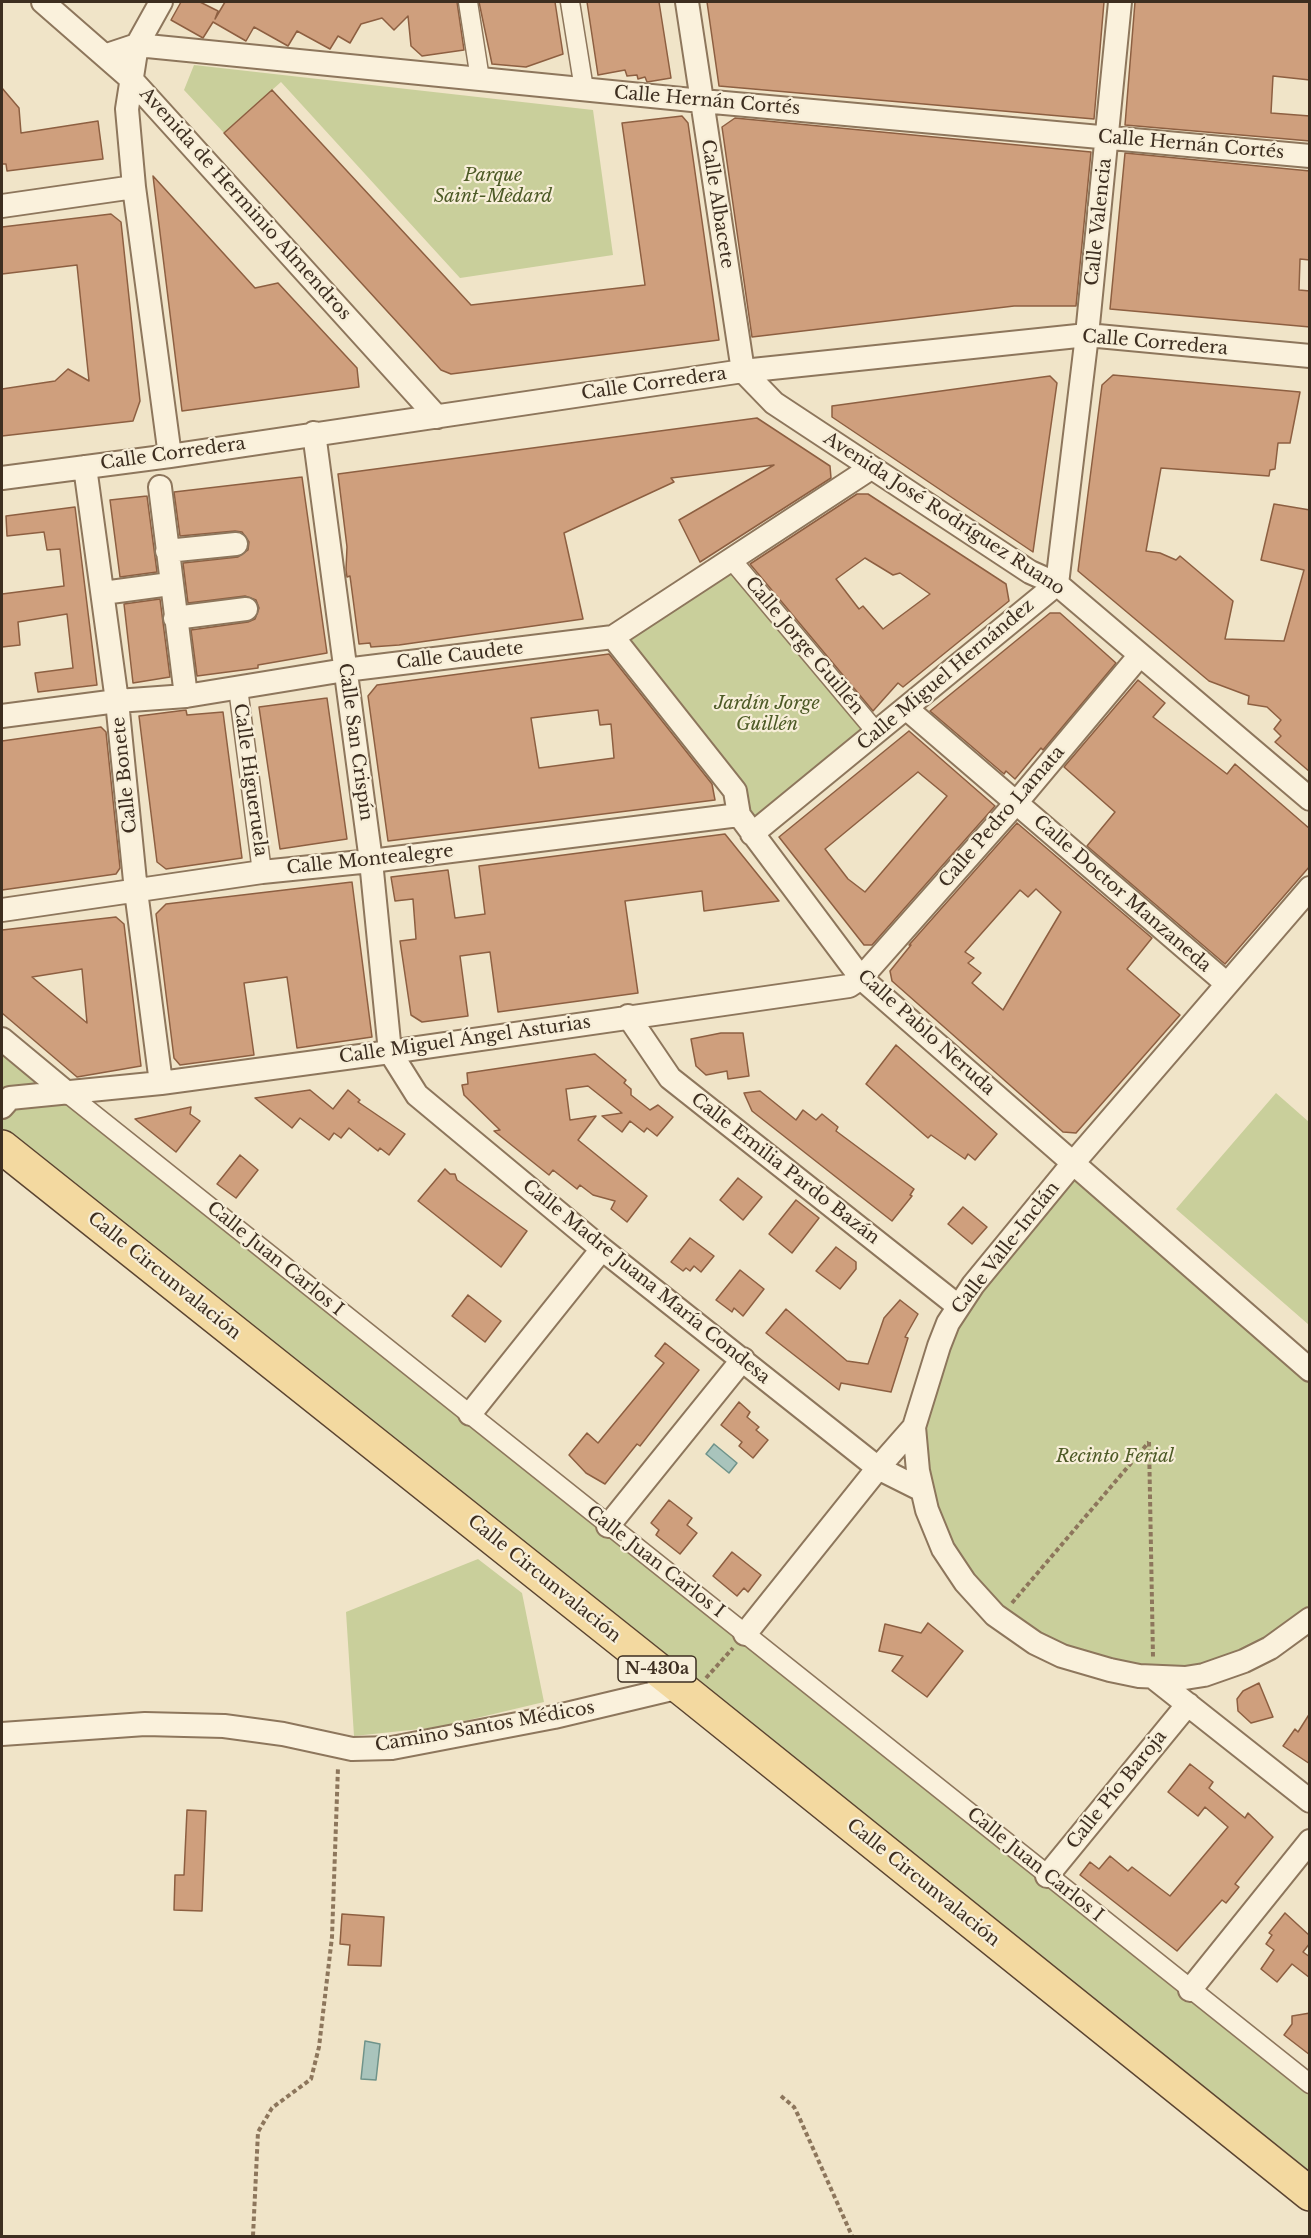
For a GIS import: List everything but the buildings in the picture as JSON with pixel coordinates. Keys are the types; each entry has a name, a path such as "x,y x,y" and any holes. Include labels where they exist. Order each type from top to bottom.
{"main road":[{"name":"Calle Circunvalación","path":"2,1147 686,1692 1310,2194"}],"street":[{"name":"Avenida de Herminio Almendros","path":"43,2 107,55 130,78 437,417"},
{"path":"161,2 137,45 130,78 127,109 134,187 170,456"},
{"path":"468,2 480,79"},
{"path":"570,2 584,89"},
{"name":"Calle Albacete","path":"687,2 743,371"},
{"name":"Calle Valencia","path":"1087,335 1120,2"},
{"name":"Calle Hernán Cortés","path":"107,55 137,45 702,101 1310,156"},
{"path":"2,206 134,187"},
{"path":"1057,584 1087,335"},
{"name":"Calle Corredera","path":"2,478 170,456 743,371 1087,335 1310,356"},
{"name":"Avenida José Rodríguez Ruano","path":"743,371 774,403 1030,572 1057,584 1310,799"},
{"name":"Calle San Crispín","path":"314,433 371,861 390,1052"},
{"name":"Calle Bonete","path":"85,467 117,701 136,891 161,1083"},
{"name":"Calle Caudete","path":"2,716 117,701 186,696 345,670 613,637 871,468"},
{"path":"160,487 170,584 186,696"},
{"path":"167,551 236,544"},
{"name":"Calle Jorge Guillén","path":"731,559 877,733"},
{"path":"103,593 170,584"},
{"name":"Calle Miguel Hernández","path":"752,834 1057,584"},
{"path":"176,618 246,609"},
{"name":"Calle Pablo Neruda","path":"613,637 735,790 739,815 861,978 1310,1370"},
{"name":"Calle Pedro Lamata","path":"861,978 1016,803 1140,655"},
{"name":"Calle Higueruela","path":"238,688 262,872"},
{"name":"Calle Doctor Manzaneda","path":"907,709 1227,984"},
{"name":"Calle Montealegre","path":"2,910 262,872 371,861 739,815"},
{"name":"Calle Valle-Inclán","path":"745,1634 878,1467 914,1427 932,1364 948,1323 958,1306 1074,1162 1310,888"},
{"name":"Calle Miguel Ángel Asturias","path":"2,1107 10,1098 161,1083 390,1052 849,986 861,978"},
{"name":"Calle Emilia Pardo Bazán","path":"628,1016 670,1078 958,1306"},
{"name":"Calle Juan Carlos I","path":"2,1039 608,1526 1310,2084"},
{"name":"Calle Madre Juana María Condesa","path":"390,1052 417,1095 602,1249 878,1467 922,1490"},
{"path":"470,1414 602,1249"},
{"path":"608,1526 743,1359"},
{"path":"914,1427 922,1490 931,1521 953,1566 999,1618 1035,1643 1062,1656 1110,1670 1154,1677 1185,1678 1204,1675 1244,1661 1270,1648 1310,1619"},
{"path":"1154,1677 1310,1801"},
{"name":"Camino Santos Médicos","path":"2,1734 145,1724 224,1726 283,1734 352,1749 392,1748 686,1692"},
{"name":"Calle Pío Baroja","path":"1047,1876 1188,1704"},
{"path":"1190,1989 1310,1841"}],"path":[{"path":"999,1618 1149,1442 1154,1677"},
{"path":"686,1692 745,1634"},
{"path":"253,2236 258,2132 272,2108 310,2079 320,2047 332,1938 339,1746"},
{"path":"781,2096 794,2107 799,2116 852,2236"}],"green space":[{"name":"Parque Saint-Mèdard","path":"194,65 593,110 613,255 460,278 281,82 224,133 184,90"},
{"name":"Jardín Jorge Guillén","path":"731,559 877,733 752,834 613,637"},
{"path":"2,1039 1309,2084 1309,2194 2,1147"},
{"path":"1276,1093 1309,1122 1309,1325 1176,1209"},
{"name":"Recinto Ferial","path":"1074,1162 1309,1370 1309,1619 1223,1669 1087,1664 979,1598 918,1471 939,1346"},
{"path":"478,1559 522,1593 544,1702 439,1727 354,1736 346,1612"}],"water":[{"path":"714,1444 737,1463 729,1473 706,1454"},
{"path":"365,2041 380,2044 376,2080 361,2079"}]}
